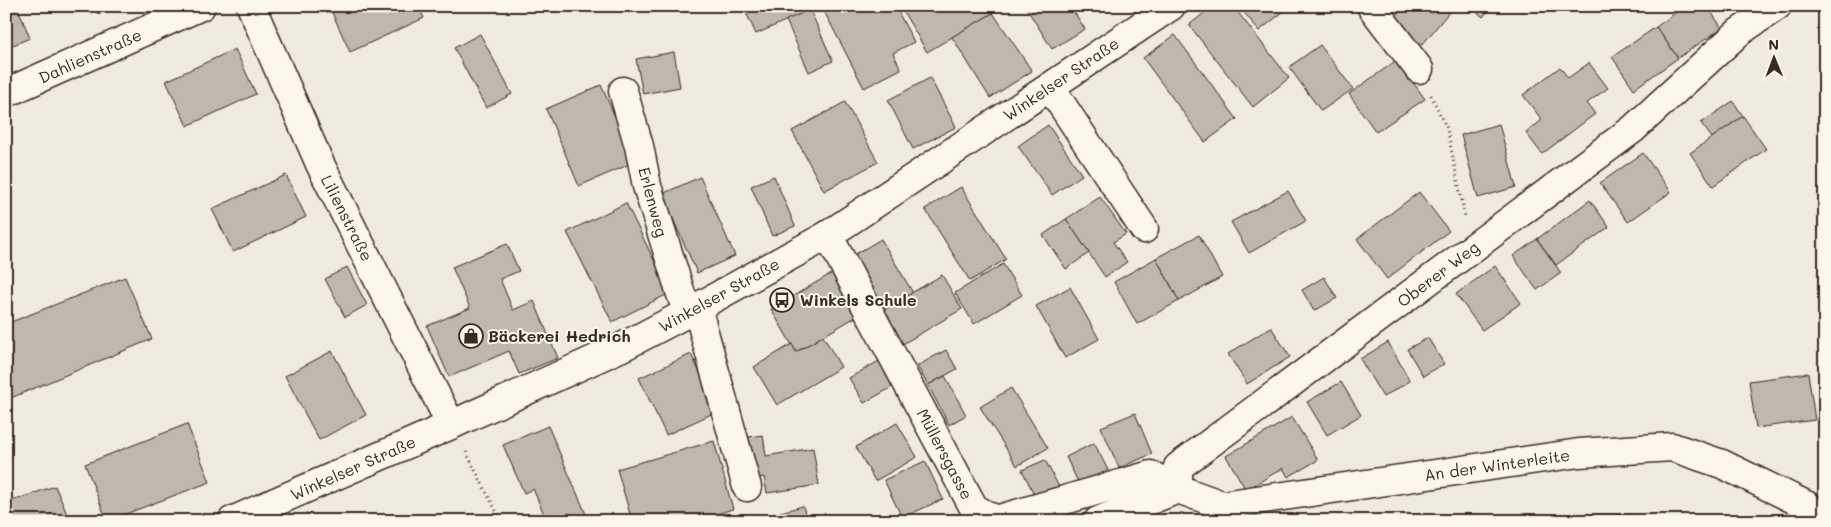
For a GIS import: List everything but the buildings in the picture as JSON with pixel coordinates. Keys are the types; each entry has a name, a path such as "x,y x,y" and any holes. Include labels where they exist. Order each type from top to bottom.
{"street":[{"name":"Dahlienstraße","path":"6,93 201,6"},
{"name":"Lilienstraße","path":"251,6 320,164 452,425"},
{"name":"Winkelser Straße","path":"232,521 452,425 624,346 692,310 828,235 1172,6"},
{"path":"1371,6 1419,69"},
{"name":"Oberer Weg","path":"1178,489 1178,468 1632,128 1740,32 1777,6"},
{"path":"1050,87 1144,229"},
{"name":"Erlenweg","path":"623,91 639,146 647,186 692,310 747,487"},
{"name":"Müllersgasse","path":"828,235 974,508 996,520 1151,475 1178,489"},
{"name":"An der Winterleite","path":"1178,489 1222,506 1579,453 1672,447 1722,464 1808,506"},
{"path":"1098,521 1178,489"}],"path":[{"path":"1419,69 1447,129 1466,223 1481,242"},
{"path":"452,425 501,521"}],"place":[{"name":"Winkels Schule","path":"782,300"},
{"name":"Bäckerei Hedrich","path":"471,336"}]}
